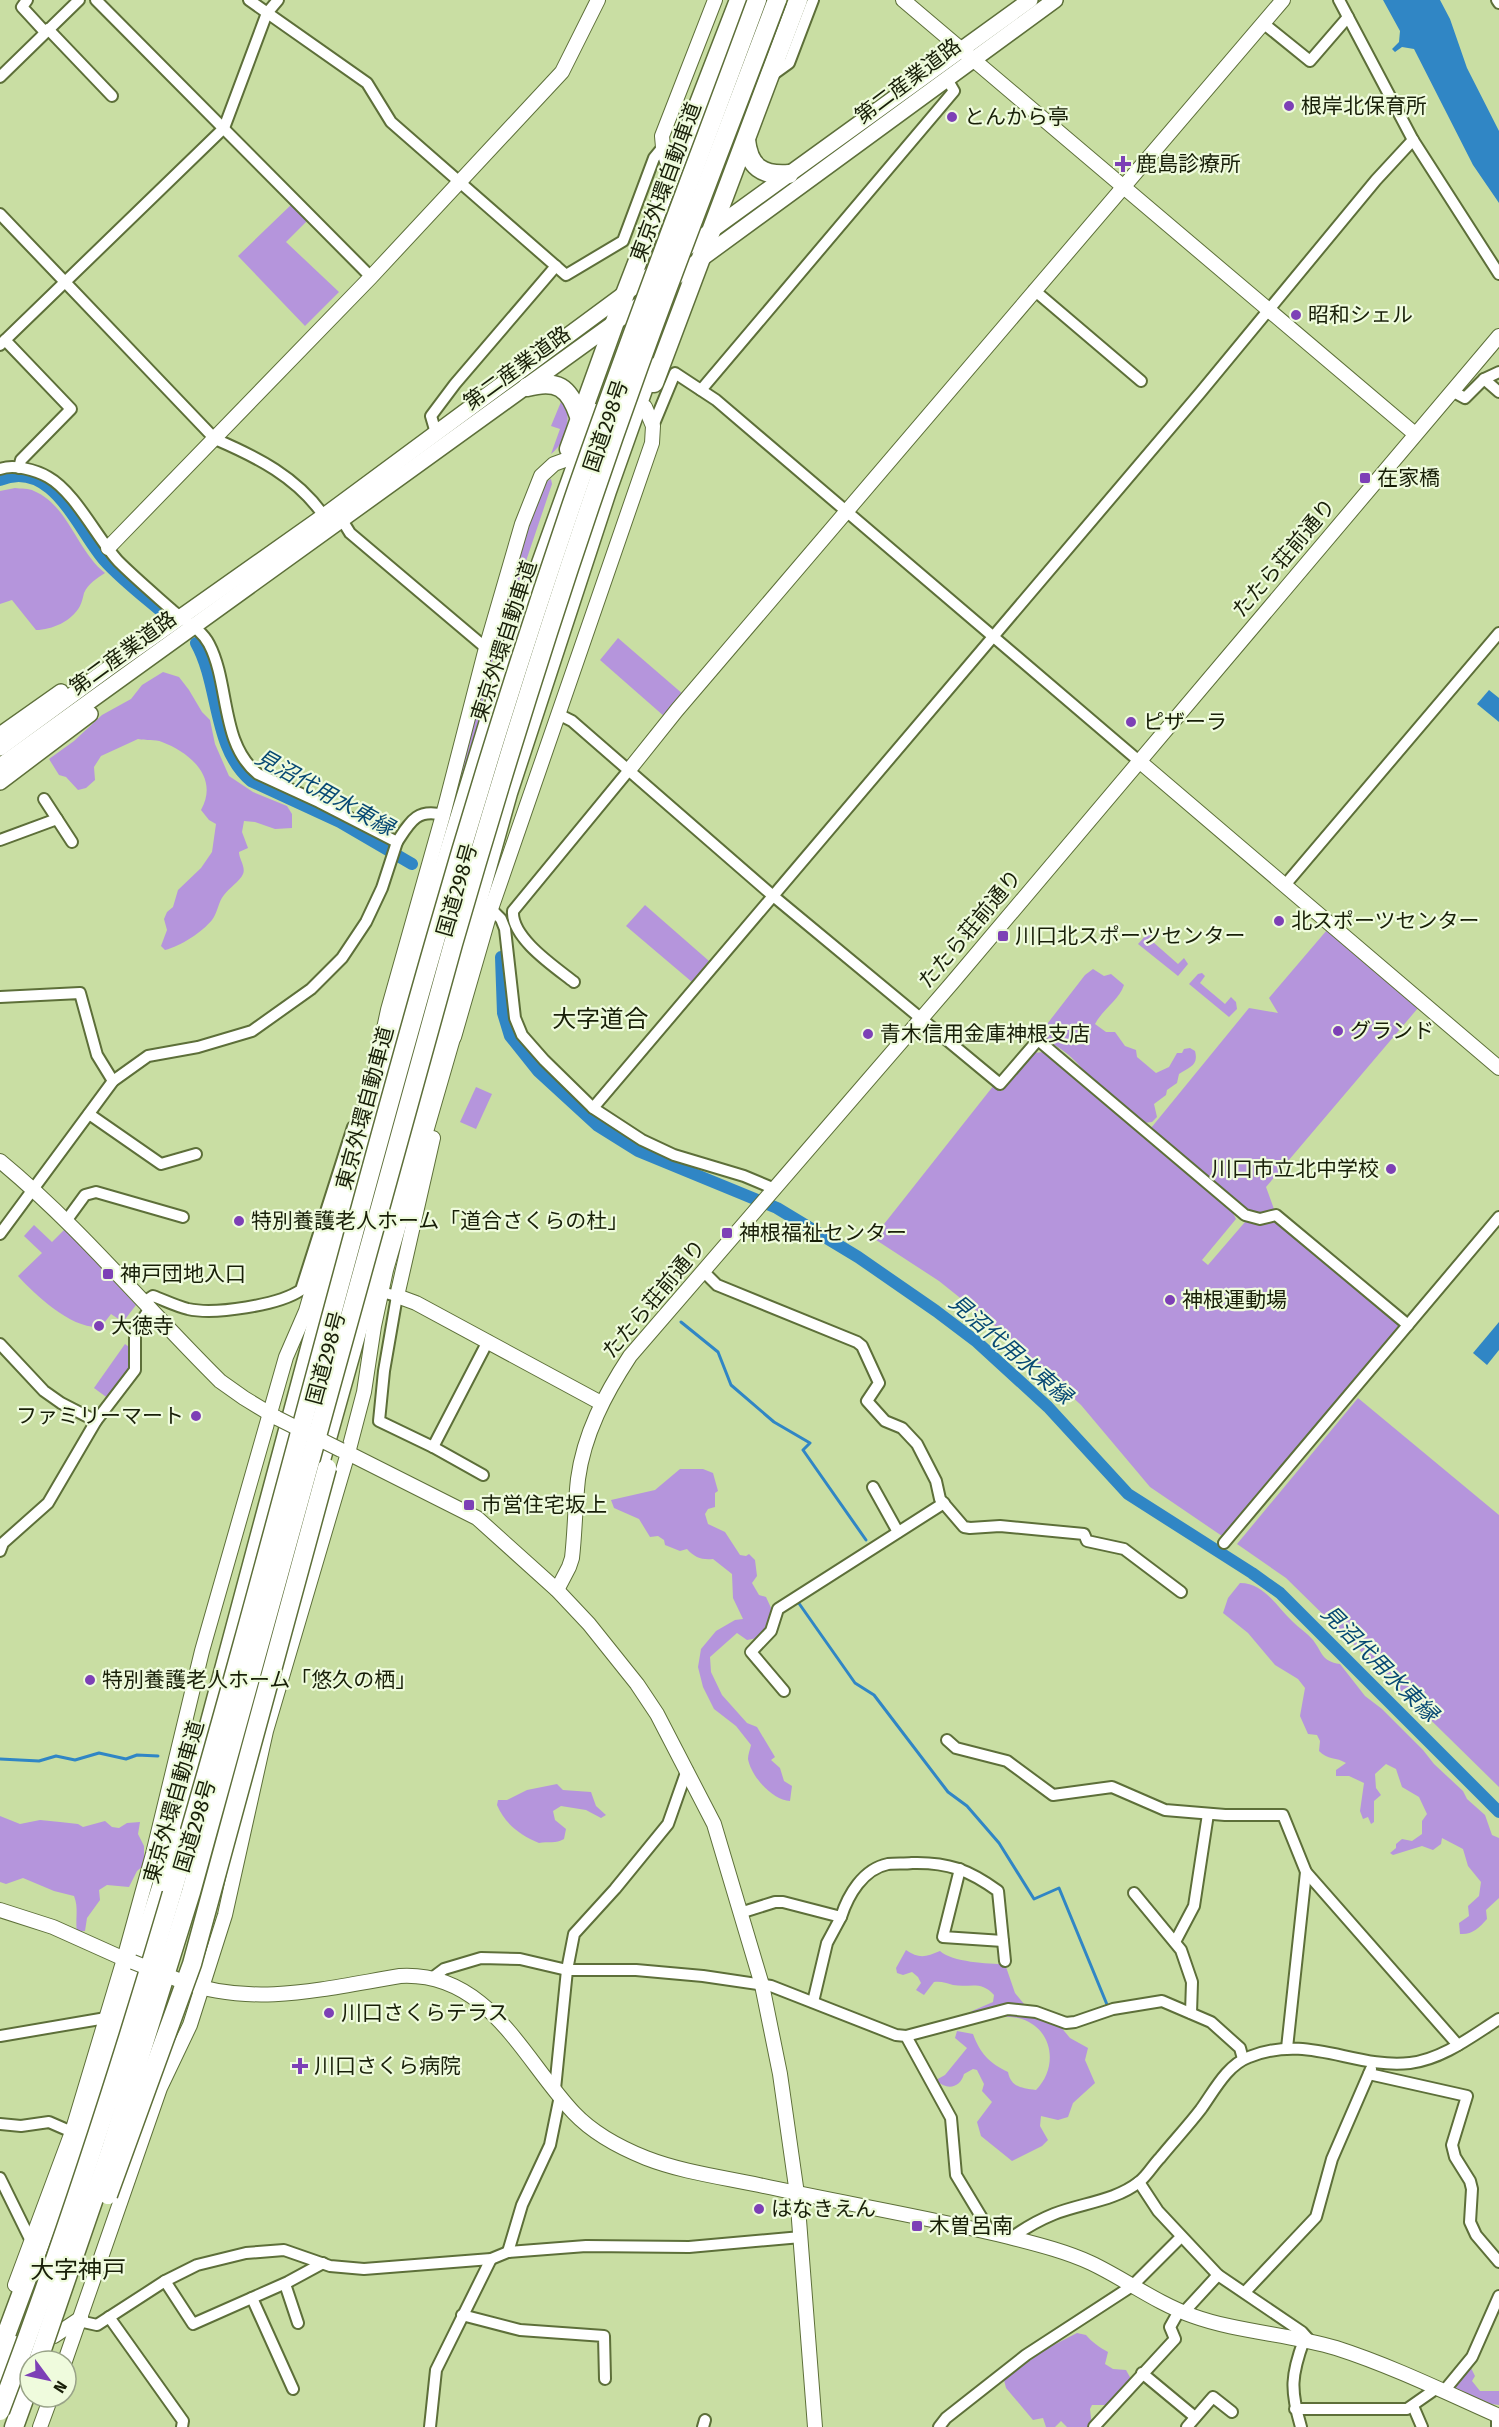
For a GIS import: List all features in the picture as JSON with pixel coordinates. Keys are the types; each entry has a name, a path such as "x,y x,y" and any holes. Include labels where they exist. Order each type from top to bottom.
{"highway":[{"path":"493,704 510,630 579,416 739,0"},
{"path":"692,147 746,0"},
{"name":"東京外環自動車道","path":"12,2421 54,2266 114,2082 205,1777 435,938 482,782 578,487 757,0"},
{"name":"東京外環自動車道","path":"42,2349 108,2159 194,1881 498,789 545,640 636,376 777,0"},
{"path":"534,716 701,258 790,0"},
{"path":"740,142 798,0"},
{"path":"740,142 753,163 776,175 789,174"},
{"name":"国道298号","path":"49,2349 110,2175 225,1809 463,948 534,716 607,491 651,367"},
{"path":"527,387 542,383 560,387 568,393 579,416"},
{"name":"国道298号","path":"0,2351 6,2321 85,2123 188,1804 424,933 493,704 566,491 606,384"},
{"path":"114,2082 141,1965 277,1441 322,1303"},
{"path":"49,2349 92,2242 192,1964 327,1468 361,1314"},
{"path":"0,2383 55,2236 97,2136"},
{"path":"12,2421 22,2409"}],"main road":[{"name":"第二産業道路","path":"0,766 615,324 701,258 947,79 968,54 1030,0"},
{"name":"第二産業道路","path":"0,748 112,665 324,516 711,229 968,54 1055,0"},
{"path":"0,782 110,698 143,664"},
{"path":"0,735 89,674 112,665"}],"street":[{"path":"27,0 22,7 112,96"},
{"path":"0,77 79,0"},
{"path":"96,0 371,277"},
{"path":"249,0 367,83 391,122 566,274 623,241 654,158 663,147"},
{"path":"20,468 21,460 71,409 2,342 224,128 267,13 278,0"},
{"path":"108,548 371,277 562,72 598,0"},
{"path":"671,176 662,136 715,0"},
{"path":"768,78 789,63 813,0"},
{"path":"903,0 1415,434"},
{"path":"574,982 528,944 512,917 513,911 677,710 1282,0"},
{"path":"1339,0 1413,140 1499,274"},
{"path":"1263,23 1310,61 1348,17"},
{"path":"701,390 954,92 947,79"},
{"path":"593,1108 992,635 1200,393 1376,180 1413,140"},
{"path":"0,214 215,439 257,457 282,473 317,505 324,516"},
{"path":"436,434 431,416 556,266"},
{"path":"1034,290 1141,381"},
{"name":"たたら荘前通り","path":"557,1590 572,1558 579,1477 589,1436 602,1403 640,1344 773,1192 1499,336"},
{"path":"1452,391 1465,398 1484,379 1499,372"},
{"path":"69,2349 160,2088 190,2025 225,1915 266,1731 345,1451 364,1392 374,1326 386,1270 491,909 512,828 558,714 652,443 653,426 675,373 701,390 846,511 1499,1068"},
{"path":"1484,379 1499,392"},
{"path":"645,407 653,426"},
{"path":"6,2321 31,2241 72,2132 106,2018 128,1960 202,1651 273,1416 286,1357 306,1311 371,1089 388,1010 450,817 486,648 522,524 537,484 554,464 565,460"},
{"path":"0,469 20,468 34,471 58,484 108,548 140,582 194,627 208,642 216,660 234,738 249,768 268,780 319,802 396,842"},
{"path":"342,520 350,533 486,648"},
{"path":"1285,885 1499,633"},
{"path":"558,714 572,721 772,895 1000,1084 1038,1040 1245,1215 1260,1219 1276,1215 1408,1325"},
{"path":"44,799 72,842"},
{"path":"0,1234 113,1081 148,1056 198,1047 252,1031 311,989 342,958 366,922 382,888 396,842 415,818 424,813 450,817"},
{"path":"0,840 57,819"},
{"path":"491,909 501,919 505,929 515,1018 522,1035 544,1060 593,1108 642,1140 674,1155 744,1176 773,1192"},
{"path":"0,997 80,993 97,1055 113,1081"},
{"path":"456,1028 393,1295 379,1421 433,1447 483,1475"},
{"path":"0,1551 3,1543 48,1503 96,1422 135,1370 135,1331 153,1296 187,1309 206,1311 277,1302 305,1289 355,1121 371,1089"},
{"path":"89,1114 162,1164 196,1154"},
{"path":"0,1161 34,1189 220,1381 273,1416 477,1518 490,1527 557,1590 589,1624 637,1684 687,1770 714,1824 762,1985 780,2073 797,2194 815,2427"},
{"path":"66,1221 85,1195 96,1192 183,1217"},
{"path":"1224,1543 1499,1217"},
{"path":"703,1271 717,1285 862,1346 879,1383 867,1401 885,1420 902,1428 916,1444 936,1481 940,1499 964,1527 1000,1527 1084,1534 1087,1541 1124,1550 1181,1593"},
{"path":"393,1295 416,1304 488,1341 602,1403"},
{"path":"433,1447 488,1341"},
{"path":"0,1344 44,1391 96,1422"},
{"path":"873,1488 898,1532"},
{"path":"784,1691 751,1652 771,1630 778,1609 944,1503"},
{"path":"947,1740 956,1748 1007,1761 1053,1795 1112,1787 1165,1810 1208,1814 1283,1815 1306,1872 1458,2044"},
{"path":"508,2253 522,2205 550,2145 557,2092 567,1970 574,1934 615,1889 668,1824 687,1770"},
{"path":"1175,1942 1194,1906 1208,1814"},
{"path":"813,2002 827,1943 841,1917 847,1898 876,1868 888,1864 936,1862 977,1876 998,1891 1005,1961"},
{"path":"960,1869 943,1937 1003,1941"},
{"path":"1287,2048 1306,1872"},
{"path":"1134,1893 1181,1950 1192,1982 1191,2013"},
{"path":"740,1913 775,1902 783,1902 841,1917"},
{"path":"0,1910 53,1927 202,1989 270,1996 400,1976 432,1978 461,1989 492,2013 513,2034 577,2116 597,2131 633,2152 684,2169 991,2233 1073,2255 1182,2312 1205,2320 1307,2340 1357,2356 1441,2390 1498,2419"},
{"path":"432,1978 444,1969 482,1958 520,1959 567,1970 636,1970 703,1976 771,1986 896,2035 906,2036 1008,2009 1036,2012 1066,2023 1113,2009 1162,2001 1211,2022 1240,2048 1244,2059"},
{"path":"0,2036 106,2018"},
{"path":"1011,2238 1030,2225 1055,2213 1107,2198 1139,2182 1199,2112 1225,2075 1244,2059 1287,2048 1304,2047 1374,2061 1412,2063 1441,2054 1499,2019"},
{"path":"906,2036 951,2118 956,2175 991,2233"},
{"path":"1245,2292 1316,2217 1332,2159 1374,2061"},
{"path":"1370,2074 1467,2096 1452,2145 1455,2157 1470,2181 1472,2189 1470,2222 1476,2235 1499,2262"},
{"path":"0,2124 21,2126 48,2122 72,2132"},
{"path":"110,2175 121,2199"},
{"path":"0,2178 31,2241"},
{"path":"1139,2182 1158,2211 1218,2275 1302,2332 1307,2340"},
{"path":"54,2336 80,2320 97,2325 165,2281 197,2265 246,2253 284,2250 330,2266 364,2269 491,2259 508,2253 586,2246 689,2247 801,2237"},
{"path":"939,2427 946,2418 1026,2355 1132,2286 1181,2237"},
{"path":"430,2427 436,2370 491,2259"},
{"path":"165,2281 193,2325 285,2284 323,2263"},
{"path":"1094,2427 1175,2339 1170,2327 1218,2275"},
{"path":"285,2284 298,2323"},
{"path":"1296,2409 1407,2409 1413,2406 1441,2390 1472,2357 1499,2296"},
{"path":"252,2298 290,2387 293,2389"},
{"path":"462,2315 520,2330 604,2336 605,2379"},
{"path":"109,2317 183,2421 182,2427"},
{"path":"1301,2427 1296,2409 1293,2368 1307,2340"},
{"path":"1142,2373 1195,2417"},
{"path":"1186,2427 1213,2397 1232,2412"},
{"path":"1413,2406 1422,2427"},
{"path":"40,2427 47,2409"}],"shaded area":[{"path":"293,203 309,219 286,242 339,292 305,326 238,256"},
{"path":"563,397 566,404 567,428 557,449 551,454 560,429 551,426"},
{"path":"551,479 552,484 491,665 458,812 453,808 452,803 519,548 544,483"},
{"path":"15,488 32,490 56,507 95,564 105,573 88,587 80,606 72,616 61,624 48,628 36,630 12,600 0,604 0,491"},
{"path":"618,638 684,695 665,717 600,660"},
{"path":"163,672 179,677 202,712 210,720 215,744 229,776 253,792 287,806 292,814 292,828 275,829 244,821 242,832 248,848 239,852 244,869 242,877 226,892 208,925 184,942 165,950 161,946 167,930 164,919 167,912 173,907 178,890 201,868 212,852 216,824 209,820 201,810 206,798 207,787 199,768 192,760 173,747 159,741 138,739 101,756 94,767 95,780 86,788 78,790 66,777 59,775 49,759 74,741 102,715 131,699 142,685"},
{"path":"645,905 709,961 692,982 626,926"},
{"path":"1327,930 1418,1008 1266,1187 1274,1209 1253,1214 1151,1128 1249,1008 1278,1013 1269,998"},
{"path":"1148,933 1158,936 1153,942 1178,964 1184,958 1188,964 1178,976 1138,944"},
{"path":"1093,969 1104,976 1111,974 1124,985 1095,1024 1106,1032 1115,1032 1125,1046 1136,1050 1137,1057 1156,1073 1169,1067 1177,1053 1182,1053 1184,1049 1190,1048 1195,1051 1194,1063 1179,1074 1177,1083 1154,1104 1157,1117 1152,1122 1144,1123 1140,1120 1120,1102 1095,1085 1067,1053 1045,1040 1044,1028 1085,975"},
{"path":"1202,973 1205,976 1200,983 1225,1004 1231,997 1236,1002 1237,1009 1229,1017 1189,984 1198,974"},
{"name":"神根運動場","path":"1043,1052 1233,1213 1236,1219 1202,1260 1208,1265 1245,1222 1260,1224 1279,1222 1399,1320 1398,1331 1222,1536 1150,1487 1081,1405 994,1325 939,1281 873,1238 994,1085 1002,1091 1034,1053"},
{"path":"476,1087 492,1094 476,1129 460,1122"},
{"path":"34,1225 52,1242 65,1229 136,1305 123,1322 111,1314 101,1327 79,1323 45,1302 18,1276 42,1253 24,1236"},
{"path":"125,1344 129,1347 128,1374 109,1399 94,1388"},
{"path":"1358,1398 1499,1515 1499,1787 1286,1578 1237,1544"},
{"path":"680,1469 703,1469 713,1473 718,1491 715,1493 715,1507 708,1509 705,1514 708,1524 725,1532 740,1555 749,1554 755,1560 757,1576 752,1583 759,1595 766,1597 772,1610 768,1626 758,1638 747,1640 737,1633 710,1657 711,1672 722,1695 747,1723 757,1727 775,1757 771,1760 780,1768 784,1781 792,1786 790,1801 783,1800 770,1792 753,1773 748,1759 751,1745 736,1726 714,1709 703,1687 698,1667 701,1649 716,1631 735,1620 743,1619 733,1598 732,1574 713,1559 699,1558 687,1549 680,1551 665,1545 664,1540 658,1536 650,1537 639,1519 614,1508 611,1500 655,1490"},
{"path":"1240,1583 1256,1587 1269,1596 1313,1640 1323,1656 1329,1661 1340,1664 1365,1696 1382,1709 1485,1815 1492,1835 1499,1838 1499,1898 1486,1910 1487,1919 1475,1930 1460,1934 1459,1923 1469,1916 1468,1906 1479,1896 1481,1882 1468,1866 1463,1849 1442,1838 1441,1844 1433,1850 1422,1846 1393,1855 1390,1853 1402,1839 1412,1841 1422,1834 1422,1821 1427,1814 1419,1797 1402,1787 1396,1769 1386,1764 1375,1774 1376,1788 1381,1795 1374,1801 1374,1822 1371,1824 1368,1817 1363,1819 1360,1811 1364,1783 1349,1776 1336,1776 1336,1770 1346,1763 1325,1756 1319,1751 1320,1741 1317,1735 1308,1734 1300,1716 1305,1688 1298,1679 1275,1665 1248,1633 1223,1613 1228,1598"},
{"path":"557,1784 563,1790 591,1792 596,1806 606,1815 601,1818 586,1810 561,1806 553,1811 555,1820 566,1829 564,1839 539,1843 514,1828 504,1818 497,1805 498,1800 507,1800 527,1790"},
{"path":"0,1816 20,1824 40,1820 78,1824 83,1827 105,1821 112,1827 119,1828 127,1823 140,1822 138,1834 144,1846 144,1865 137,1871 129,1887 107,1885 99,1890 100,1900 87,1918 85,1931 77,1932 74,1896 54,1891 23,1878 6,1884 0,1882"},
{"path":"906,1950 919,1956 927,1956 940,1951 961,1960 1005,1964 1015,1993 1034,2016 1060,2026 1070,2038 1088,2048 1085,2060 1095,2083 1073,2103 1068,2117 1058,2120 1041,2116 1040,2126 1048,2140 1042,2146 1012,2161 981,2136 977,2122 992,2102 982,2091 984,2084 977,2070 973,2069 964,2074 956,2085 949,2087 936,2080 945,2075 967,2048 955,2038 957,2031 973,2034 986,2057 1008,2072 1014,2084 1036,2090 1048,2071 1050,2061 1046,2040 1041,2032 1033,2024 1022,2019 970,2015 972,2011 993,2002 994,1995 980,1986 959,1986 934,1982 924,1995 916,1990 921,1983 912,1972 903,1975 897,1973 896,1968"},
{"path":"1077,2333 1086,2335 1108,2352 1105,2364 1113,2369 1126,2370 1131,2379 1111,2405 1092,2405 1090,2409 1092,2427 1067,2427 1061,2421 1055,2427 1046,2427 1043,2418 1033,2420 1006,2388 1004,2380 1044,2350"},
{"path":"1470,2366 1475,2376 1472,2381 1480,2391 1499,2391 1499,2405 1491,2404 1455,2388 1454,2384"}],"water":[{"path":"1383,0 1440,0 1450,19 1467,68 1499,131 1499,203 1473,165 1414,49 1402,47 1395,52 1392,49 1399,42 1400,31"},
{"path":"1489,690 1499,698 1499,722 1477,704"},
{"path":"1499,1322 1499,1350 1487,1365 1473,1353"}],"waterway":[{"name":"見沼代用水東縁","path":"0,480 18,476 35,479 49,488 62,500 104,560 162,612"},
{"name":"見沼代用水東縁","path":"196,643 204,660 229,752 238,767 251,781 340,822 412,864"},
{"name":"見沼代用水東縁","path":"501,957 503,1013 510,1036 538,1071 598,1126 638,1151 777,1208 858,1257 977,1342 1048,1407 1128,1494 1280,1593 1499,1812"},
{"path":"681,1322 718,1352 731,1385 774,1422 810,1443 803,1450 866,1540"},
{"path":"798,1602 855,1683 874,1695 948,1792 967,1806 999,1843 1034,1899 1059,1888 1108,2007"},
{"path":"0,1759 39,1761 56,1756 75,1760 99,1753 126,1759 137,1755 158,1756"}],"tunnel":[{"path":"645,275 691,148"}],"place":[{"name":"根岸北保育所","path":"1289,106"},
{"name":"とんから亭","path":"952,117"},
{"name":"鹿島診療所","path":"1123,164"},
{"name":"昭和シェル","path":"1296,315"},
{"name":"在家橋","path":"1365,478"},
{"name":"ピザーラ","path":"1131,722"},
{"name":"北スポーツセンター","path":"1279,921"},
{"name":"川口北スポーツセンター","path":"1003,936"},
{"name":"グランド","path":"1338,1031"},
{"name":"青木信用金庫神根支店","path":"868,1034"},
{"name":"川口市立北中学校","path":"1391,1169"},
{"name":"特別養護老人ホーム「道合さくらの杜」","path":"239,1221"},
{"name":"神根福祉センター","path":"727,1233"},
{"name":"神戸団地入口","path":"108,1274"},
{"name":"神根運動場","path":"1170,1300"},
{"name":"大徳寺","path":"99,1326"},
{"name":"ファミリーマート","path":"196,1416"},
{"name":"市営住宅坂上","path":"469,1505"},
{"name":"特別養護老人ホーム「悠久の栖」","path":"90,1680"},
{"name":"川口さくらテラス","path":"329,2013"},
{"name":"川口さくら病院","path":"300,2066"},
{"name":"はなきえん","path":"759,2209"},
{"name":"木曽呂南","path":"917,2226"}],"district":[{"name":"大字道合","path":"600,1019"},
{"name":"大字神戸","path":"78,2270"}]}
